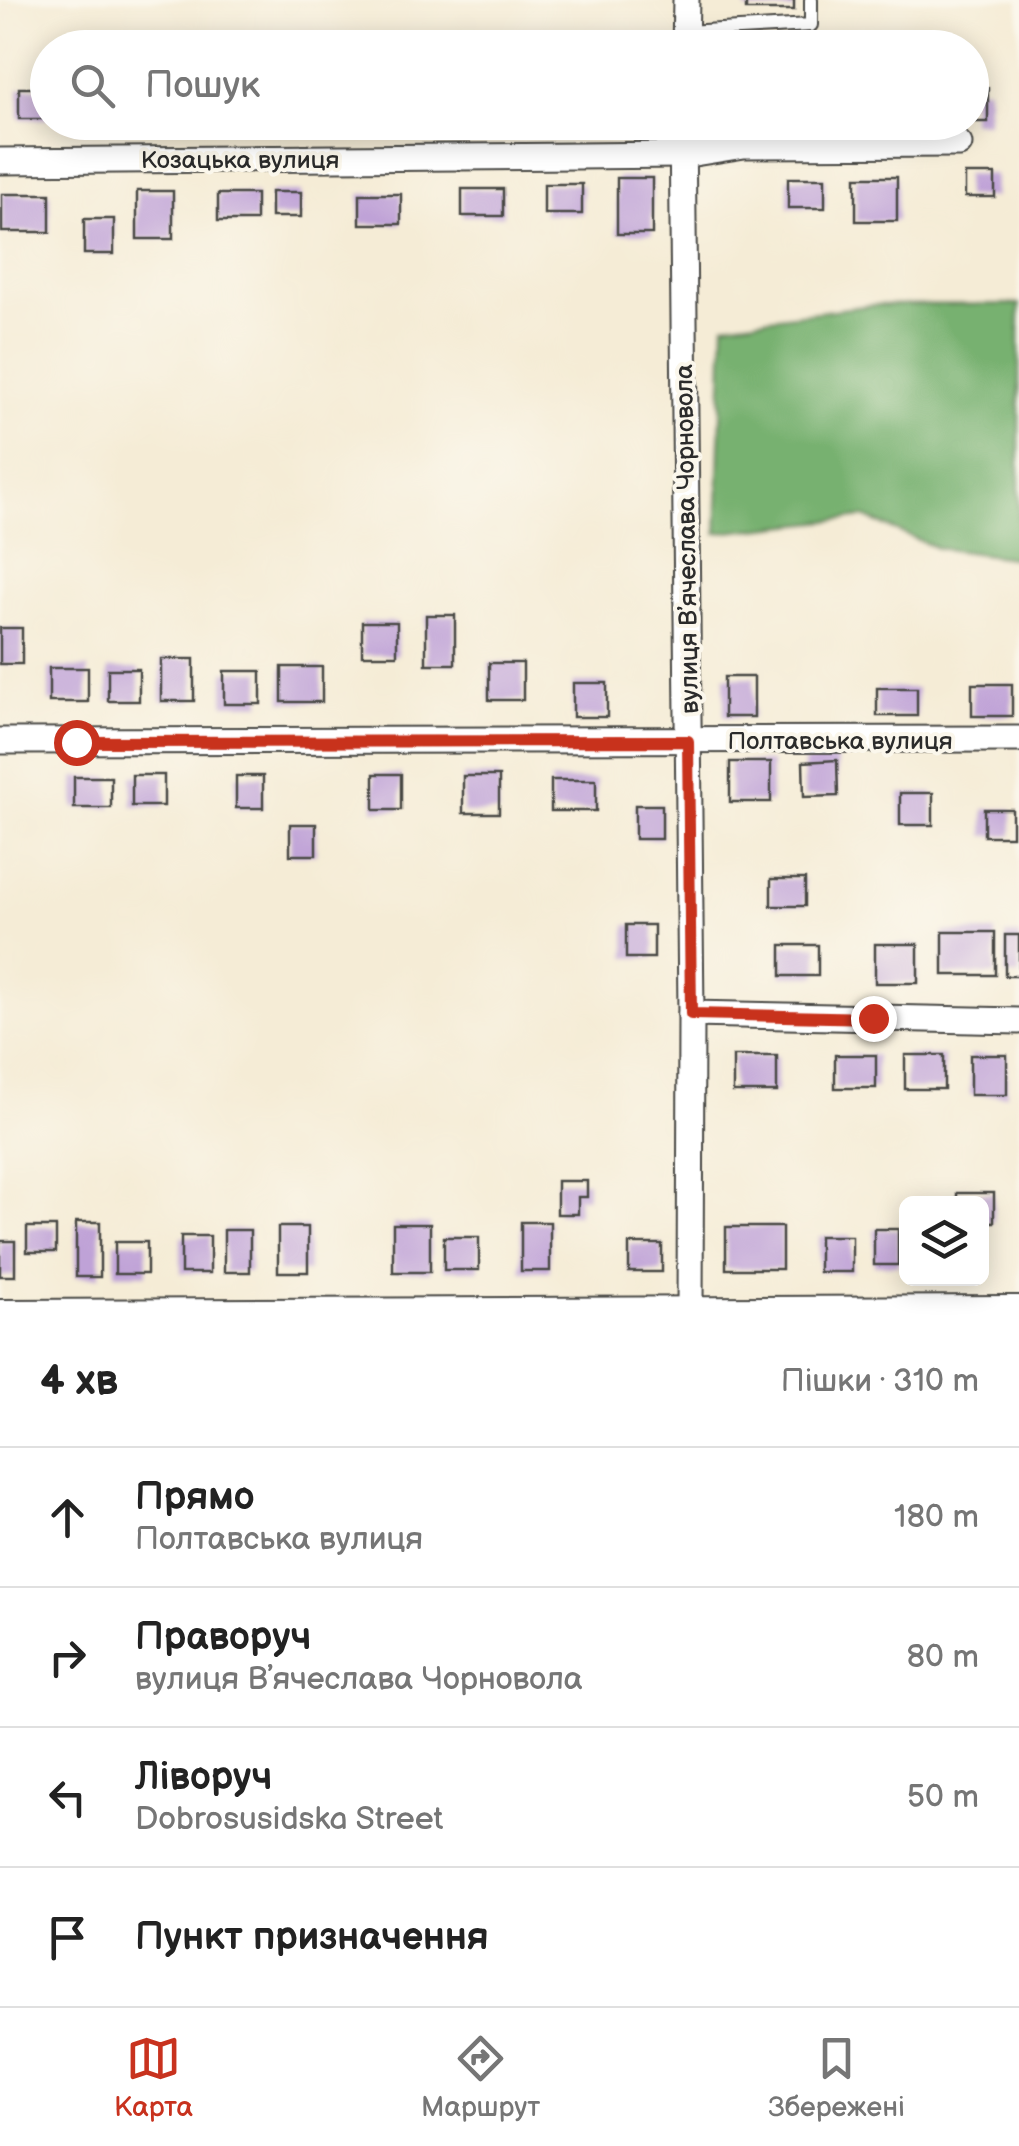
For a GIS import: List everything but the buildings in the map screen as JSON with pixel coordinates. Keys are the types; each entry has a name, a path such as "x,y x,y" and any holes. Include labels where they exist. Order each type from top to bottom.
{"street":[{"path":"685,30 686,0"},
{"name":"вулиця Вʼячеслава Чорновола","path":"682,140 691,1014 690,1314"},
{"name":"Козацька вулиця","path":"0,161 682,155 744,145 960,144"},
{"name":"Полтавська вулиця","path":"0,742 1019,739"},
{"path":"691,1014 1019,1020"},
{"path":"0,1315 1019,1311"}],"lane":[{"path":"769,30 811,25 811,0"}],"green space":[{"path":"1019,304 1019,559 937,548 864,517 717,533 724,324 873,305"}],"route":[{"path":"76,742 688,741 691,1014 873,1018"}]}
